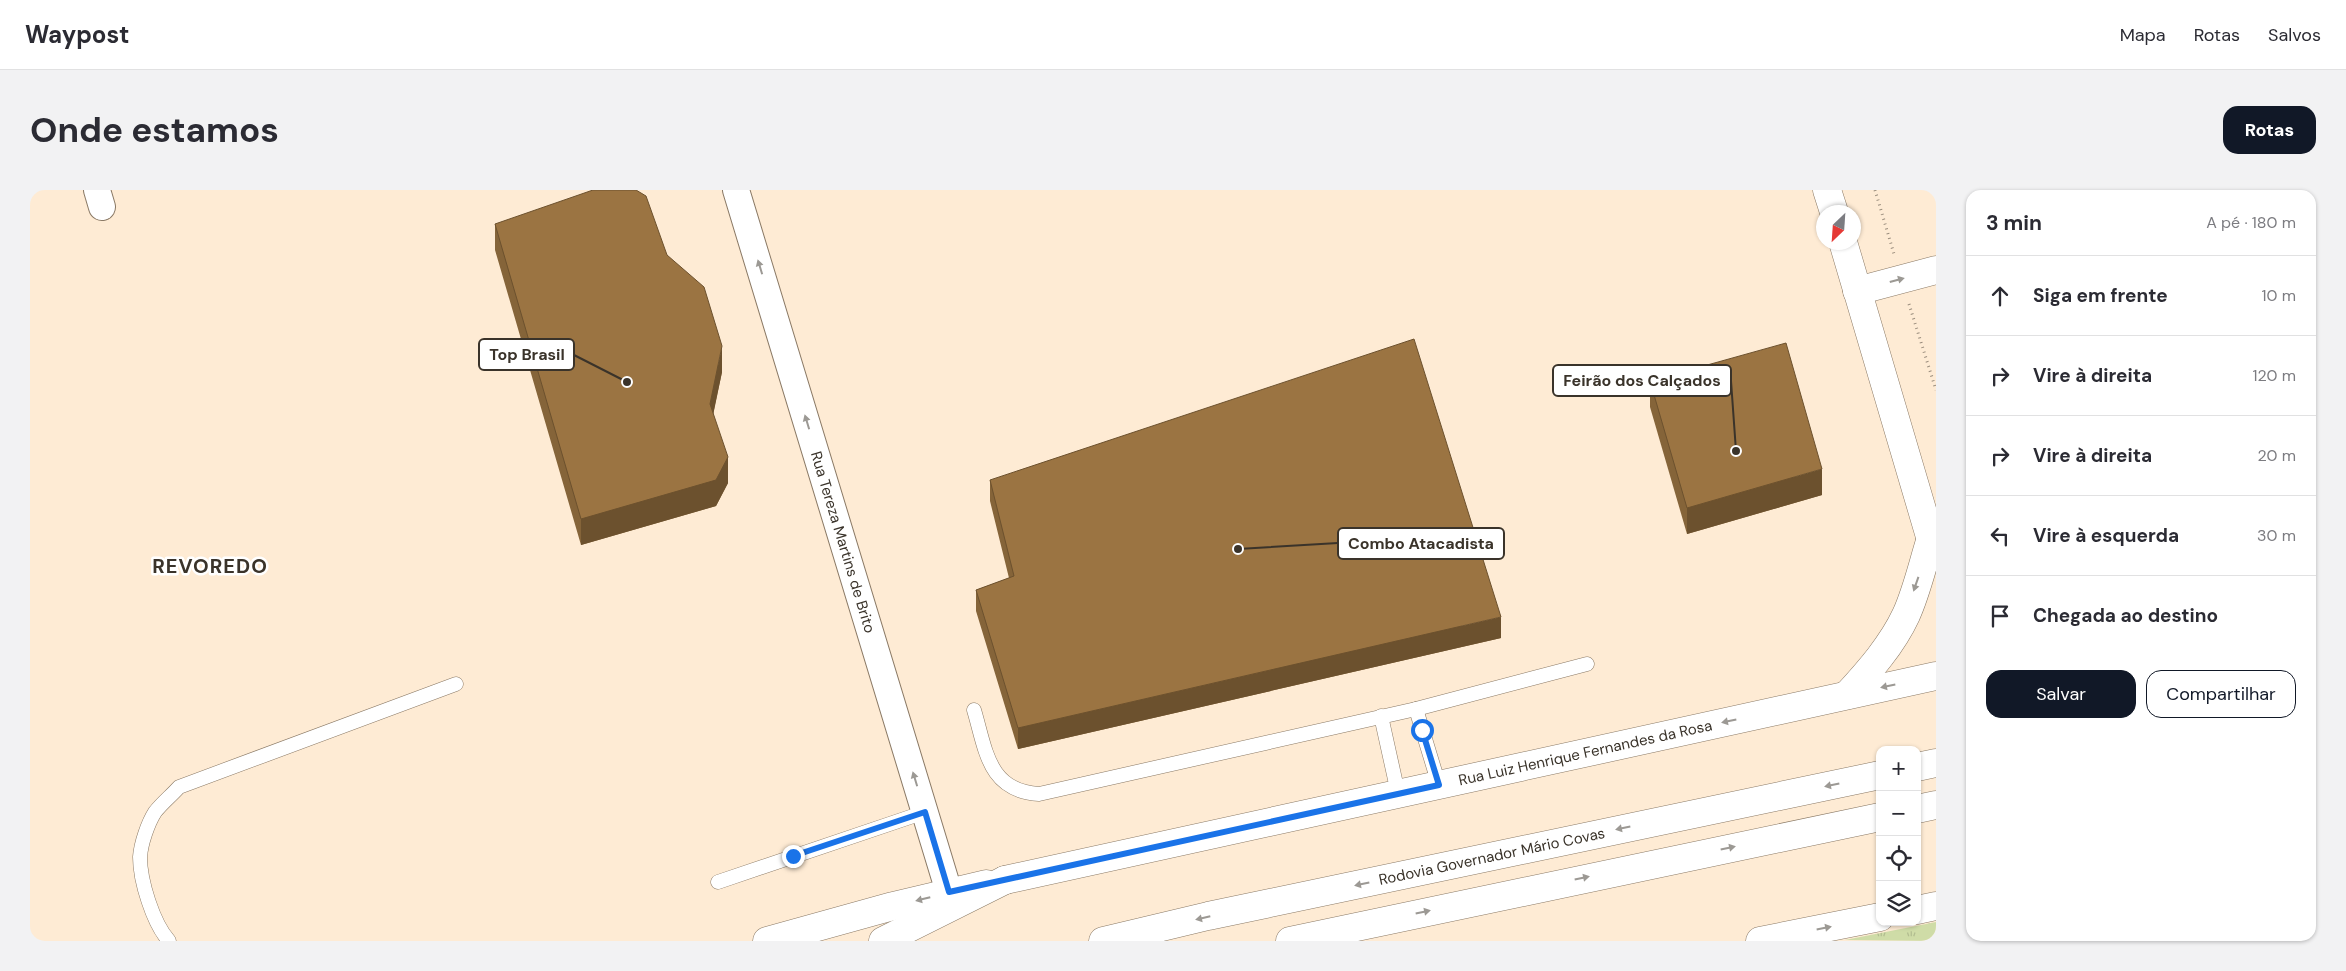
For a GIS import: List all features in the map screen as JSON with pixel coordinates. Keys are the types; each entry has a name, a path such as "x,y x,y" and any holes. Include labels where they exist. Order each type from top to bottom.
{"main road":[{"path":"1827,190 1832,205"},
{"path":"1845,250 1935,546 1906,614 1893,637 1873,667 1847,695"},
{"path":"1857,291 1936,270"},
{"name":"Rua Luiz Henrique Fernandes da Rosa","path":"767,941 949,892 1936,676"},
{"path":"1921,766 1936,762 1936,749"},
{"name":"Rodovia Governador Mário Covas","path":"1103,941 1217,914 1876,776"},
{"path":"1921,808 1936,805"},
{"path":"1290,941 1876,818"},
{"path":"882,941 1005,880"},
{"path":"1921,909 1936,906"},
{"path":"1760,941 1876,918"}],"street":[{"name":"Rua Tereza Martins de Brito","path":"736,190 949,892"}],"lane":[{"path":"974,710 991,768 1007,785 1014,789 1022,793 1039,794 1416,709 1586,664"},
{"path":"169,941 153,912 144,884 140,856 145,834 155,812 179,786 456,684"},
{"path":"1416,709 1439,785"},
{"path":"1381,716 1398,793"},
{"path":"718,882 925,812"}],"path":[{"path":"1875,190 1895,259"},
{"path":"1908,299 1936,390"}],"green space":[{"path":"1936,922 1936,941 1845,940 1921,926"}],"building":[{"path":"593,190 636,190 646,196 667,255 704,287 722,346 710,404 728,457 716,480 581,519 495,224"},
{"path":"1414,339 1501,617 1018,728 976,590 1014,576 990,480"},
{"path":"1786,343 1822,469 1687,508 1650,381"}],"place":[{"name":"Top Brasil","path":"627,382"},
{"name":"Feirão dos Calçados","path":"1736,451"},
{"name":"Combo Atacadista","path":"1238,549"}],"district":[{"name":"REVOREDO","path":"210,566"}],"route":[{"path":"793,856 925,812 949,892 1439,785 1422,730"}]}
